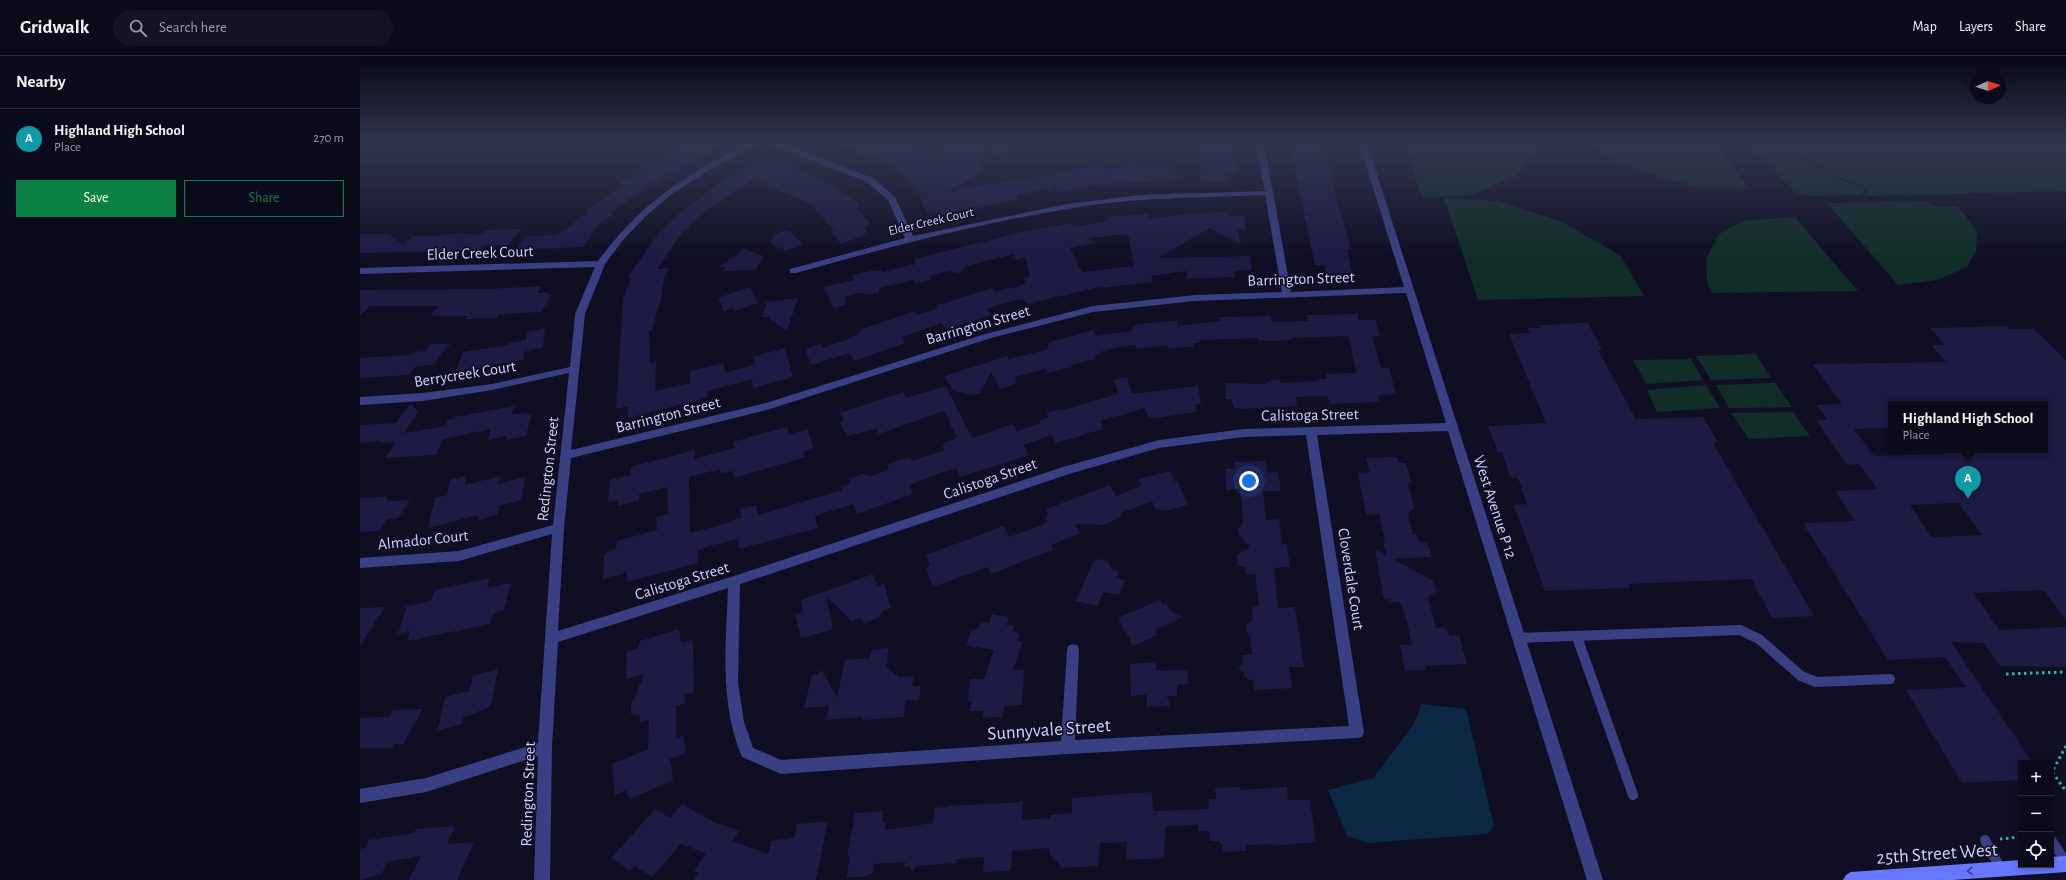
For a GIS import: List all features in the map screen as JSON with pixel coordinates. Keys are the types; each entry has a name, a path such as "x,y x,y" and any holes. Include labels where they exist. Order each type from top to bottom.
{"main road":[{"name":"25th Street West","path":"2054,865 2066,863"},
{"name":"25th Street West","path":"1851,880 2018,868"}],"street":[{"name":"Redington Street","path":"542,880 545,747 558,528 567,455 580,314 601,264 620,238 644,213 669,192 685,181"},
{"path":"872,181 892,199 910,239"},
{"path":"1265,181 1287,294"},
{"name":"West Avenue P 12","path":"1375,181 1595,880"},
{"name":"Elder Creek Court","path":"793,271 910,239 1067,206 1140,196 1267,193"},
{"name":"Elder Creek Court","path":"360,271 601,264"},
{"name":"Barrington Street","path":"567,455 768,406 988,336 1093,309 1195,298 1409,290"},
{"name":"Berrycreek Court","path":"360,401 423,397 492,387 574,369"},
{"name":"Calistoga Street","path":"551,639 734,581 1067,470 1159,444 1244,432 1311,432 1453,427"},
{"name":"Cloverdale Court","path":"1311,432 1358,732"},
{"name":"Almador Court","path":"360,563 460,556 558,528"},
{"name":"Sunnyvale Street","path":"734,581 731,683 737,722 747,752 781,767 1068,748 1358,732"},
{"path":"1068,748 1073,650"},
{"path":"360,796 426,785 545,747"}],"lane":[{"path":"1520,638 1577,637 1590,634 1740,630 1759,639 1801,676 1816,682 1890,680"},
{"path":"1577,637 1633,795"},
{"path":"1985,840 2001,869"},
{"path":"2054,845 2066,863"}],"path":[{"path":"2006,674 2066,672"},
{"path":"2066,746 2052,772 2066,792"},
{"path":"1985,840 2018,837"}],"green space":[{"path":"1417,181 1502,181 1473,195 1422,198"},
{"path":"1677,181 1743,181 1749,189 1695,187"},
{"path":"1784,181 1843,181 1865,188 1862,195 1808,196 1794,192"},
{"path":"1851,181 2066,181 2066,191 1864,196 1868,188"},
{"path":"1444,198 1498,201 1563,222 1621,256 1644,296 1478,300"},
{"path":"1926,201 1934,206 1958,206 1977,231 1976,251 1967,267 1938,280 1898,285 1827,203"},
{"path":"1795,217 1858,291 1712,293 1707,283 1706,259 1719,234 1743,221"},
{"path":"1756,354 1771,378 1711,380 1696,356"},
{"path":"1691,359 1703,380 1646,384 1633,360"},
{"path":"1775,383 1792,407 1729,408 1716,385"},
{"path":"1706,385 1720,408 1657,412 1647,390"},
{"path":"1793,412 1810,436 1749,439 1731,413"}],"water":[{"path":"1422,704 1466,709 1494,826 1487,834 1368,843 1347,836 1328,790 1373,778 1413,725"}],"building":[{"path":"621,181 655,181 610,213 614,214 600,223 583,247 516,250 526,236 557,235 588,213 584,212 624,185 617,183"},
{"path":"722,181 749,181 711,208 708,208 688,229 685,229 657,269 669,268 664,279 661,298 652,330 649,330 650,363 656,361 655,391 690,383 690,371 724,363 725,373 755,364 753,357 785,348 793,377 753,388 752,379 707,391 707,398 628,418 628,406 616,409 623,298 631,277 628,277 655,238 676,216 693,204 691,203 721,183 719,183"},
{"path":"759,181 826,181 834,185 830,187 851,196 861,206 856,208 871,224 864,227 868,234 841,244 831,231 834,230 811,204"},
{"path":"910,181 965,181 948,192 1004,181 1053,181 1054,187 1017,195 1019,199 976,209 975,207 940,215 938,211 926,213 916,186"},
{"path":"1055,181 1153,181 1096,185 1057,192"},
{"path":"1201,181 1229,181 1229,182 1201,183"},
{"path":"1297,181 1331,181 1351,249 1347,249 1352,273 1326,274 1324,265 1315,265"},
{"path":"1228,212 1229,216 1244,216 1246,229 1238,230 1241,245 1210,228 1158,258 1250,256 1252,270 1235,271 1236,277 1187,279 1187,271 1151,276 1153,282 1103,288 1103,286 1027,304 1023,299 1009,302 987,309 991,315 946,329 942,323 902,337 905,343 854,361 850,353 811,365 805,349 821,344 822,348 849,339 848,338 859,334 858,332 863,329 915,311 917,315 936,309 938,305 992,288 995,292 1020,286 1025,283 1024,279 1030,276 1025,257 1016,260 1014,254 966,266 958,274 950,271 929,276 931,280 915,284 914,280 879,288 879,292 868,295 860,293 844,297 846,305 834,308 823,287 854,280 853,275 875,270 882,270 882,272 916,264 914,259 1026,231 1072,223 1074,227 1108,221 1109,217 1148,214 1150,219 1183,214","holes":["1128,234 1134,266 1082,272 1070,248 1093,243 1090,238"]},
{"path":"521,229 507,246 485,245 480,251 360,253 360,234 389,234 403,245 412,236 439,236 457,233 481,235 486,230"},
{"path":"783,231 789,231 803,244 785,251 781,247 777,249 770,241 776,234"},
{"path":"744,249 764,256 755,270 723,271 726,267 718,267"},
{"path":"542,286 537,293 548,292 547,294 552,294 541,312 500,314 497,318 465,319 468,316 430,316 439,306 370,306 360,316 360,290 488,289"},
{"path":"750,287 758,303 734,311 733,308 724,311 718,298"},
{"path":"798,298 787,331 769,319 770,317 762,317 767,302"},
{"path":"1358,314 1359,320 1376,320 1380,336 1372,337 1381,368 1389,368 1396,394 1378,395 1380,402 1330,404 1327,396 1296,397 1297,406 1242,409 1234,408 1231,399 1226,399 1225,383 1266,384 1271,380 1278,380 1283,383 1319,381 1319,379 1327,379 1326,374 1357,373 1348,336 1292,338 1289,340 1273,341 1258,340 1258,338 1200,340 1199,343 1193,343 1194,346 1169,349 1168,345 1145,348 1136,348 1136,345 1119,347 1100,352 1101,354 1094,356 1095,359 1071,365 1072,367 1047,373 1045,369 1015,377 1017,383 1001,389 991,373 980,393 972,395 953,391 945,376 1007,356 1009,359 1049,349 1047,343 1093,330 1096,336 1132,331 1133,325 1177,320 1178,326 1220,321 1219,317 1271,316 1272,322 1308,321 1307,315"},
{"path":"1588,323 1602,350 1598,350 1636,419 1703,417 1718,442 1713,443 1814,616 1772,618 1751,579 1628,584 1630,588 1545,591 1514,505 1527,504 1518,478 1511,478 1502,452 1498,452 1488,426 1546,423 1509,334 1530,333 1528,328 1541,328 1539,325"},
{"path":"2006,326 2009,329 2034,329 2066,360 2066,620 2043,590 1973,593 2000,630 2066,627 2066,667 2000,666 1984,643 1951,642 2031,760 2018,760 2018,780 1962,783 1906,690 1966,687 1945,657 1888,660 1803,523 1855,521 1835,491 1877,489 1859,464 1847,465 1816,420 1828,420 1816,405 1842,404 1813,364 1946,362 1931,345 1945,345 1930,328","holes":["1958,503 1982,535 1932,537 1910,505"]},
{"path":"545,328 543,347 524,352 527,332"},
{"path":"526,340 523,360 456,371 463,352 508,345 509,343"},
{"path":"431,344 450,344 435,364 415,367 409,375 360,378 360,358 411,355 415,352 426,351"},
{"path":"1127,377 1132,394 1198,386 1201,404 1195,405 1196,412 1149,419 1145,408 1100,421 1104,429 1055,443 1052,435 1024,445 1029,455 960,477 956,468 929,477 910,485 913,494 857,514 853,504 815,516 818,528 739,549 738,539 709,546 698,550 698,563 627,582 627,572 603,579 604,555 610,550 616,549 617,541 657,530 656,517 668,514 667,487 639,494 639,500 618,506 618,501 608,502 610,480 631,475 631,467 695,450 695,459 735,448 733,442 787,427 789,434 808,429 813,448 803,452 805,457 734,478 732,471 721,474 720,469 689,477 690,533 741,518 740,509 756,505 758,515 842,490 841,487 850,484 849,479 863,474 870,476 889,470 887,464 910,457 912,461 945,450 942,444 957,438 944,411 879,434 876,429 846,436 840,422 844,421 840,413 903,392 906,398 946,386 972,438 1013,424 1017,431 1041,423 1040,420 1049,417 1046,413 1060,409 1063,410 1118,394 1114,380"},
{"path":"410,404 419,411 404,433 445,426 447,420 455,419 455,417 514,406 512,414 532,413 526,436 506,440 507,436 488,440 491,429 443,439 436,455 385,458 396,442 380,443 382,441 360,443 360,425 396,423"},
{"path":"1396,457 1400,463 1406,463 1411,483 1408,483 1414,508 1408,514 1413,535 1416,535 1420,542 1427,542 1432,557 1393,559 1433,581 1436,591 1428,597 1436,628 1445,627 1450,636 1459,635 1467,664 1425,666 1426,670 1405,671 1400,645 1412,645 1405,614 1400,602 1391,602 1390,599 1384,600 1375,549 1386,555 1383,542 1385,542 1379,514 1366,515 1358,473 1369,472 1366,458"},
{"path":"1266,461 1268,473 1278,472 1281,491 1263,491 1266,520 1279,519 1282,545 1287,544 1290,567 1274,568 1278,608 1295,607 1304,667 1289,667 1292,688 1254,690 1253,680 1250,680 1244,676 1244,672 1238,668 1243,664 1242,655 1252,655 1250,636 1247,633 1246,625 1252,620 1253,606 1259,606 1255,574 1246,574 1245,566 1238,566 1237,555 1250,547 1239,535 1238,528 1242,525 1243,519 1240,489 1226,490 1225,469 1235,468 1234,462"},
{"path":"1170,471 1175,482 1178,481 1188,505 1165,511 1155,508 1152,501 1121,513 1122,516 1104,525 1075,524 1080,533 1051,545 1053,550 991,574 988,567 933,587 926,568 930,566 926,555 1004,526 1009,537 1048,522 1045,516 1048,515 1046,510 1052,507 1110,485 1116,496 1141,486 1138,479"},
{"path":"466,476 465,485 500,476 499,484 525,477 522,500 499,506 498,514 478,520 479,515 428,528 435,498 447,495 450,480"},
{"path":"385,497 389,501 410,500 398,518 388,519 379,531 360,532 360,498"},
{"path":"1098,559 1107,561 1113,570 1119,571 1116,578 1125,580 1119,595 1103,592 1098,606 1076,601 1093,562"},
{"path":"873,574 875,583 877,582 878,586 884,584 891,608 883,611 878,618 866,623 859,618 852,621 826,596 833,629 801,638 796,614 803,612 801,600"},
{"path":"490,578 487,588 511,583 504,610 493,614 490,624 407,641 410,631 398,634 407,606 431,601 435,590"},
{"path":"1160,600 1163,605 1166,604 1171,611 1183,617 1155,630 1157,635 1133,646 1118,618"},
{"path":"385,607 360,646 360,608"},
{"path":"992,614 1009,617 1006,625 1014,626 1012,632 1020,633 1017,641 1023,642 1013,670 1024,670 1022,705 1004,706 1003,717 982,718 983,711 970,711 972,701 968,701 970,679 984,679 994,650 966,645 971,631 979,627 981,622 989,623"},
{"path":"679,629 681,643 692,640 693,648 694,692 685,695 685,703 676,706 676,738 683,735 686,753 670,759 673,780 630,799 629,796 627,796 626,790 615,795 612,764 648,749 649,720 639,723 640,716 631,714 631,705 644,674 626,679 627,652 637,649 640,641"},
{"path":"888,648 887,667 899,677 914,676 912,686 921,686 919,700 906,700 904,717 868,720 862,719 862,717 826,720 829,706 804,708 812,675 818,674 822,670 837,698 845,660 870,658 871,650"},
{"path":"1156,662 1156,671 1187,670 1188,684 1177,685 1177,696 1167,696 1170,706 1147,707 1147,695 1131,696 1130,664"},
{"path":"498,669 491,706 463,718 462,724 438,730 445,697 469,691 473,676"},
{"path":"423,709 403,744 394,744 392,748 360,748 360,718 389,717 393,710"},
{"path":"1240,787 1241,790 1287,787 1288,800 1310,800 1316,842 1273,846 1273,844 1246,845 1246,851 1223,852 1223,844 1220,844 1220,841 1210,841 1209,831 1198,831 1198,825 1166,826 1164,858 1126,860 1127,842 1100,843 1098,866 1062,868 1049,853 1049,848 1012,851 1011,871 983,872 984,857 957,859 956,863 917,866 912,872 909,866 904,867 905,862 874,864 873,872 867,876 846,878 850,857 847,857 855,813 884,811 882,822 886,822 884,830 933,823 935,808 946,806 1023,802 1022,820 1050,818 1050,815 1072,813 1072,798 1152,792 1153,811 1207,809 1209,808 1208,799 1216,799 1215,788"},
{"path":"682,804 713,822 740,831 733,841 768,854 771,841 795,837 797,824 828,821 816,880 692,880 698,872 694,871 706,853 681,844 652,877 634,866 630,871 611,858 655,809 670,818"},
{"path":"455,826 447,844 474,842 457,880 409,880 421,856 387,862 382,874 360,880 360,849 365,848 369,840 414,833 416,829"}],"place":[{"name":"Highland High School","path":"1968,499"}]}
